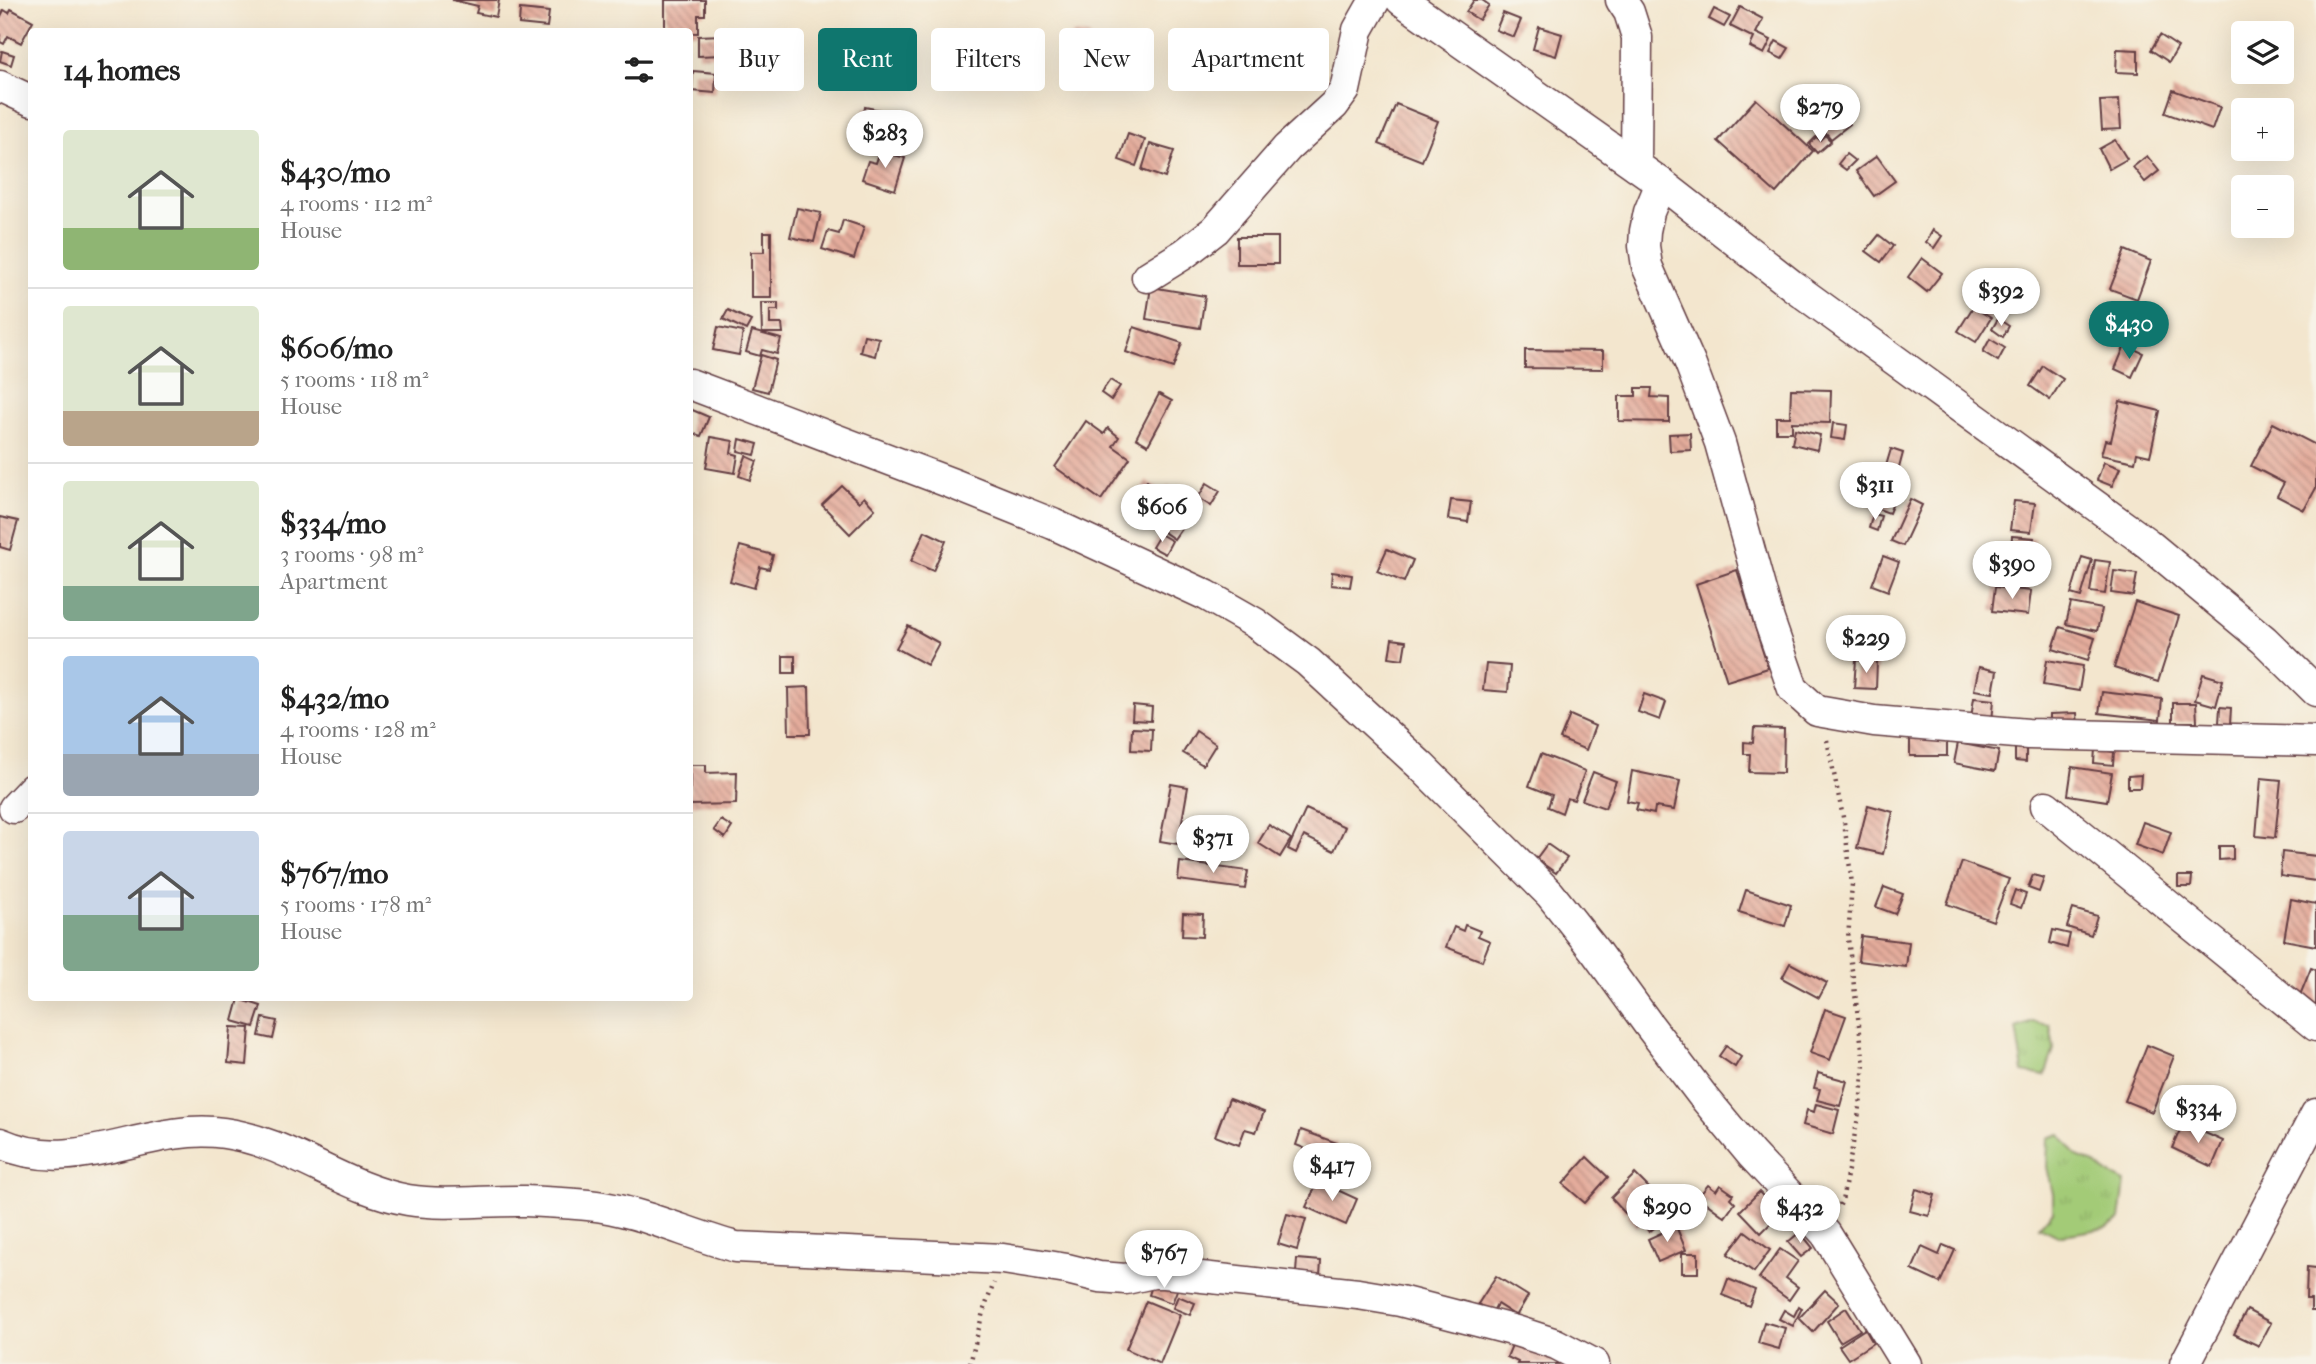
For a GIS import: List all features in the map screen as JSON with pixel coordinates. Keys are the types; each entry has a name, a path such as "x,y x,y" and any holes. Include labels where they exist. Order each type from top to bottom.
{"street":[{"path":"1147,276 1184,254 1215,230 1287,148 1339,97 1348,83 1360,24 1375,0"},
{"path":"1401,0 1661,183 1793,286 2147,543 2264,640 2316,691"},
{"path":"1621,0 1635,26 1637,37 1636,165"},
{"path":"0,86 28,99"},
{"path":"1661,183 1649,212 1645,231 1647,266 1690,363 1720,443 1769,620 1793,689 1817,711 1874,721 2028,734 2316,741"},
{"path":"693,385 1053,524 1206,594 1255,623 1308,662 1421,766 1550,894 1702,1095 1751,1154 1826,1234 1906,1364"},
{"path":"2046,806 2316,1026"},
{"path":"2186,1364 2316,1114"},
{"path":"0,1143 29,1152 57,1156 77,1155 170,1135 223,1133 264,1141 325,1171 380,1193 407,1200 525,1201 590,1205 634,1214 736,1247 1003,1259 1107,1278 1126,1279 1166,1273 1358,1294 1400,1301 1516,1331 1556,1344 1594,1364"}],"path":[{"path":"1817,711 1832,754 1844,821 1852,884 1849,939 1864,1064 1860,1107 1842,1201 1826,1234"},
{"path":"970,1364 982,1312 1003,1259"}],"green space":[{"path":"2033,1022 2050,1025 2054,1049 2045,1076 2023,1072 2016,1028"},
{"path":"2060,1134 2077,1156 2125,1182 2120,1220 2105,1228 2058,1236 2039,1227 2053,1211 2053,1194 2047,1167 2048,1138"}],"building":[{"path":"452,0 499,0 496,17 476,13 478,6"},
{"path":"665,0 705,0 705,15 698,15 698,33 693,33 693,28 665,28"},
{"path":"1474,0 1482,0 1489,5 1479,20 1466,12"},
{"path":"1740,7 1763,19 1756,33 1771,40 1764,54 1750,47 1754,38 1730,26"},
{"path":"11,9 33,21 21,43 8,36 4,44 0,42 0,18 4,10 9,13"},
{"path":"520,9 549,12 547,27 519,24"},
{"path":"1714,9 1730,17 1724,27 1709,19"},
{"path":"1503,13 1521,20 1514,37 1496,30"},
{"path":"1539,27 1562,34 1556,56 1533,49"},
{"path":"714,35 714,55 698,56 698,36"},
{"path":"2160,35 2178,47 2169,62 2151,50"},
{"path":"1776,41 1789,48 1782,59 1770,53"},
{"path":"2117,49 2138,50 2138,73 2116,72"},
{"path":"2,51 14,55 11,65 0,61"},
{"path":"693,71 714,73 715,91 693,91"},
{"path":"1820,88 1850,124 1831,139 1801,103"},
{"path":"2173,90 2220,107 2212,130 2165,113"},
{"path":"1756,99 1813,151 1776,193 1718,141"},
{"path":"2119,100 2121,129 2102,130 2100,101"},
{"path":"1396,104 1438,121 1422,161 1379,144"},
{"path":"865,107 910,116 904,146 860,138"},
{"path":"1128,134 1145,140 1136,166 1119,160"},
{"path":"1825,135 1831,141 1817,153 1809,144 1816,137 1820,140"},
{"path":"2115,140 2127,159 2109,169 2099,149"},
{"path":"1150,144 1174,151 1165,178 1142,170"},
{"path":"880,151 905,158 895,190 862,179 868,161 876,163"},
{"path":"1846,154 1855,161 1846,170 1838,164"},
{"path":"1877,156 1895,181 1874,196 1856,171"},
{"path":"2147,156 2159,171 2145,182 2133,167"},
{"path":"797,208 821,213 814,242 790,237"},
{"path":"843,220 864,227 854,259 822,249 828,231 839,234"},
{"path":"1933,230 1942,236 1934,248 1926,242"},
{"path":"764,232 771,232 771,298 751,298 751,252 764,252"},
{"path":"1879,235 1893,246 1881,262 1866,251"},
{"path":"1237,237 1278,237 1278,264 1237,264"},
{"path":"2125,250 2151,261 2137,299 2110,289"},
{"path":"1922,258 1942,273 1927,292 1908,277"},
{"path":"1151,287 1205,296 1200,328 1146,319"},
{"path":"1992,298 2002,305 1997,314 1986,307"},
{"path":"761,303 778,303 778,310 770,310 770,324 782,324 783,333 762,333"},
{"path":"1973,307 1991,318 1976,342 1958,331"},
{"path":"728,310 751,321 746,330 723,319"},
{"path":"1998,319 2009,326 2003,337 1992,329"},
{"path":"2130,322 2145,329 2138,345 2123,338"},
{"path":"718,327 743,332 739,355 713,350"},
{"path":"1134,327 1182,343 1173,368 1126,352"},
{"path":"752,331 781,339 777,354 762,350 760,356 746,352"},
{"path":"864,335 879,338 875,356 860,352"},
{"path":"1990,339 2005,348 1998,361 1983,352"},
{"path":"2125,345 2143,353 2132,377 2115,369"},
{"path":"1525,350 1603,351 1603,369 1525,368"},
{"path":"761,355 776,360 768,392 752,388"},
{"path":"2043,366 2063,379 2050,400 2030,386"},
{"path":"1110,380 1120,386 1111,400 1101,393"},
{"path":"1636,388 1652,388 1651,397 1669,398 1669,422 1619,421 1619,396 1636,396"},
{"path":"1791,389 1831,390 1830,423 1792,422 1792,432 1776,432 1776,417 1790,417"},
{"path":"1159,394 1172,401 1148,445 1136,438"},
{"path":"2120,401 2160,411 2150,456 2137,453 2135,462 2101,455 2105,440 2111,441"},
{"path":"693,410 709,417 701,436 693,433"},
{"path":"1086,421 1104,434 1108,428 1119,437 1113,446 1130,458 1101,500 1055,467"},
{"path":"1833,423 1847,425 1845,440 1831,438"},
{"path":"2273,423 2316,445 2316,488 2304,510 2277,496 2284,483 2251,466"},
{"path":"1795,429 1820,435 1817,450 1792,444"},
{"path":"1690,433 1691,450 1670,451 1669,434"},
{"path":"711,437 733,441 731,453 738,455 735,473 706,468"},
{"path":"740,439 758,444 755,455 738,451"},
{"path":"1891,449 1903,453 1896,479 1883,476"},
{"path":"746,456 757,461 750,480 739,476"},
{"path":"2104,462 2120,468 2112,486 2097,480"},
{"path":"1147,481 1164,493 1168,486 1184,498 1178,507 1190,516 1174,539 1129,508"},
{"path":"1207,483 1220,491 1211,506 1198,498"},
{"path":"1879,483 1898,491 1889,513 1870,506"},
{"path":"842,486 859,502 864,497 875,509 850,534 822,505"},
{"path":"1910,499 1922,505 1903,546 1891,541"},
{"path":"1451,500 1471,502 1468,522 1448,519"},
{"path":"2014,501 2035,503 2031,532 2010,530"},
{"path":"1873,514 1881,516 1877,531 1869,528"},
{"path":"0,517 18,521 10,550 0,547"},
{"path":"925,531 946,541 933,571 911,561"},
{"path":"1160,534 1172,541 1165,554 1152,547"},
{"path":"2012,536 2034,538 2031,568 2010,566"},
{"path":"740,546 773,555 769,569 760,567 754,588 730,581"},
{"path":"1387,549 1413,560 1404,582 1377,571"},
{"path":"1883,556 1899,562 1888,591 1872,585"},
{"path":"2082,557 2092,560 2081,597 2071,594"},
{"path":"2095,560 2110,562 2105,594 2090,592"},
{"path":"1737,570 1768,668 1727,681 1696,584"},
{"path":"2114,571 2137,574 2133,596 2111,593"},
{"path":"1332,572 1352,575 1350,587 1331,585"},
{"path":"1995,587 2031,591 2028,615 1992,611"},
{"path":"2135,602 2179,616 2158,682 2114,668"},
{"path":"2071,603 2102,609 2097,631 2066,624"},
{"path":"908,626 939,643 927,665 896,648"},
{"path":"2060,627 2095,638 2088,660 2053,649"},
{"path":"1392,639 1406,641 1403,659 1389,657"},
{"path":"783,656 795,656 795,673 783,673"},
{"path":"1856,660 1877,661 1876,689 1854,688"},
{"path":"2047,660 2083,666 2079,691 2043,685"},
{"path":"1486,664 1510,666 1508,692 1483,690"},
{"path":"1979,667 1997,671 1993,693 1974,690"},
{"path":"2203,674 2223,680 2216,706 2195,700"},
{"path":"809,687 810,734 789,734 788,688"},
{"path":"2102,692 2162,699 2160,720 2099,713"},
{"path":"1644,694 1666,702 1660,720 1638,712"},
{"path":"1974,698 1994,700 1992,721 1971,718"},
{"path":"2173,703 2196,703 2197,722 2173,722"},
{"path":"1133,705 1152,707 1151,721 1132,720"},
{"path":"2220,707 2231,708 2230,724 2219,723"},
{"path":"2077,713 2078,727 2050,727 2050,714"},
{"path":"1570,715 1595,726 1586,750 1560,739"},
{"path":"1132,728 1152,729 1151,751 1131,750"},
{"path":"1754,728 1784,729 1783,773 1749,772 1750,754 1744,754 1744,742 1753,743"},
{"path":"1196,731 1216,744 1203,765 1183,753"},
{"path":"1910,738 1947,738 1947,756 1910,756"},
{"path":"1958,743 1999,751 1995,771 1954,763"},
{"path":"2015,747 2026,747 2026,762 2015,761"},
{"path":"2095,749 2114,752 2113,765 2094,763"},
{"path":"1541,754 1585,771 1574,800 1567,798 1562,813 1548,807 1552,795 1529,786"},
{"path":"693,765 706,765 706,773 737,772 736,804 693,805"},
{"path":"2072,767 2112,773 2107,801 2068,795"},
{"path":"1632,771 1680,781 1674,810 1655,807 1654,814 1636,810 1638,803 1627,801"},
{"path":"1593,772 1616,781 1605,808 1582,800"},
{"path":"2141,775 2140,788 2128,788 2128,776"},
{"path":"2261,778 2281,780 2275,838 2256,836"},
{"path":"1171,784 1188,787 1178,844 1160,841"},
{"path":"1868,805 1893,812 1883,854 1857,848"},
{"path":"1306,809 1345,827 1334,851 1304,836 1296,853 1288,849"},
{"path":"721,820 732,827 725,838 714,830"},
{"path":"2143,822 2171,832 2163,855 2135,845"},
{"path":"1269,825 1291,839 1280,857 1258,843"},
{"path":"1547,844 1567,858 1556,873 1536,859"},
{"path":"2219,846 2233,846 2233,859 2219,860"},
{"path":"2282,852 2316,856 2316,881 2280,876"},
{"path":"1180,862 1248,871 1245,889 1178,880"},
{"path":"1962,862 2009,879 1993,921 1947,904"},
{"path":"2033,875 2044,878 2039,892 2028,888"},
{"path":"2178,876 2192,876 2191,887 2178,887"},
{"path":"1884,887 1903,894 1895,914 1876,907"},
{"path":"1746,890 1791,905 1785,926 1739,912"},
{"path":"2015,890 2026,894 2021,908 2010,904"},
{"path":"2291,899 2316,904 2316,946 2284,940"},
{"path":"2073,909 2097,916 2091,935 2067,927"},
{"path":"1183,913 1203,914 1202,937 1182,936"},
{"path":"1465,925 1480,931 1478,936 1490,941 1482,961 1446,947 1454,927 1463,931"},
{"path":"2053,930 2070,934 2067,948 2050,943"},
{"path":"1861,936 1909,942 1906,967 1858,961"},
{"path":"1790,963 1827,983 1819,998 1782,978"},
{"path":"2311,968 2316,970 2316,1014 2296,1005"},
{"path":"238,1001 261,1006 254,1027 233,1021"},
{"path":"1825,1009 1846,1016 1830,1060 1810,1053"},
{"path":"263,1018 277,1021 273,1039 259,1036"},
{"path":"231,1027 250,1028 247,1065 228,1063"},
{"path":"2147,1045 2174,1056 2152,1112 2125,1101"},
{"path":"1726,1046 1741,1057 1735,1067 1719,1056"},
{"path":"1818,1073 1847,1081 1840,1106 1817,1100 1820,1089 1814,1088"},
{"path":"1229,1099 1264,1112 1256,1132 1245,1129 1239,1145 1215,1136"},
{"path":"1816,1104 1839,1110 1833,1134 1803,1125 1807,1110 1814,1112"},
{"path":"2183,1123 2223,1141 2212,1167 2172,1148"},
{"path":"1301,1130 1337,1143 1326,1173 1298,1163 1304,1148 1296,1145"},
{"path":"1587,1157 1608,1177 1585,1203 1563,1184"},
{"path":"1635,1174 1650,1189 1625,1213 1611,1198"},
{"path":"1318,1181 1357,1199 1346,1225 1306,1207"},
{"path":"1708,1185 1716,1191 1720,1185 1733,1194 1730,1198 1735,1203 1725,1217 1698,1197"},
{"path":"1916,1189 1935,1195 1929,1216 1910,1211"},
{"path":"1759,1192 1780,1214 1761,1233 1740,1211"},
{"path":"1642,1203 1659,1224 1649,1232 1642,1222 1636,1227 1627,1215"},
{"path":"1287,1214 1306,1219 1297,1250 1278,1244"},
{"path":"1676,1226 1686,1250 1658,1262 1648,1239"},
{"path":"1745,1231 1770,1250 1754,1272 1728,1254"},
{"path":"1800,1232 1813,1248 1801,1257 1788,1242"},
{"path":"1943,1245 1955,1250 1940,1283 1912,1270 1922,1247 1939,1255"},
{"path":"1780,1249 1798,1261 1786,1278 1798,1287 1789,1300 1759,1278"},
{"path":"1682,1253 1698,1253 1698,1273 1682,1273"},
{"path":"1297,1259 1321,1261 1320,1276 1296,1273"},
{"path":"2307,1267 2316,1268 2316,1311 2311,1311 2311,1299 2306,1299"},
{"path":"1496,1276 1528,1296 1516,1316 1497,1304 1492,1313 1478,1304"},
{"path":"1155,1277 1179,1285 1172,1303 1149,1295"},
{"path":"1728,1279 1755,1290 1749,1306 1722,1295"},
{"path":"1825,1290 1839,1303 1813,1332 1799,1318"},
{"path":"1178,1296 1195,1303 1190,1315 1173,1308"},
{"path":"1146,1301 1180,1315 1160,1364 1126,1349"},
{"path":"1799,1306 1802,1308 1793,1326 1779,1319 1784,1310 1794,1316"},
{"path":"1846,1308 1860,1330 1840,1342 1827,1321"},
{"path":"2247,1310 2271,1323 2259,1346 2234,1334"},
{"path":"1764,1322 1785,1328 1779,1349 1758,1343"},
{"path":"1865,1329 1873,1343 1848,1359 1839,1346"},
{"path":"1514,1340 1561,1360 1559,1364 1517,1364 1518,1362 1507,1357"}]}
